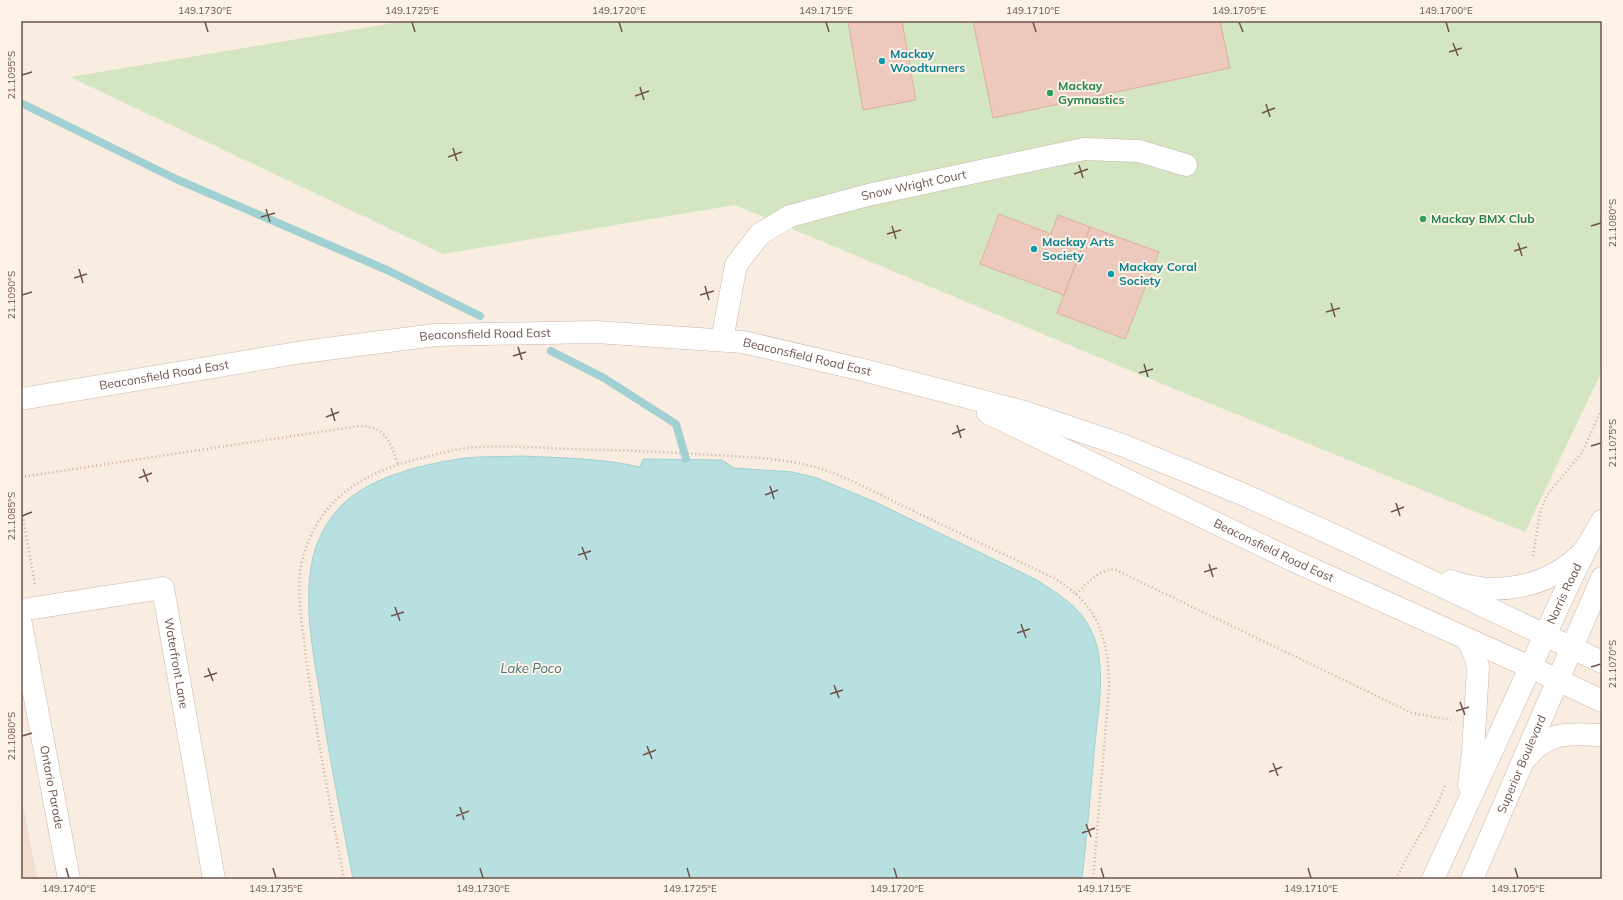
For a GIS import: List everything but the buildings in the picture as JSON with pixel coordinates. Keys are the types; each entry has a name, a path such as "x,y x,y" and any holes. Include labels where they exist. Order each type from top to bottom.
{"street":[{"name":"Snow Wright Court","path":"722,340 736,266 760,234 790,216 875,194 1084,150 1139,151 1186,165"},
{"name":"Beaconsfield Road East","path":"21,399 303,352 435,335 596,332 743,342 863,370 1024,412 1122,445 1240,493 1340,538 1570,649 1602,662"},
{"name":"Beaconsfield Road East","path":"948,393 1292,560 1602,701"},
{"name":"Norris Road","path":"1530,667 1586,548 1602,521"},
{"path":"1340,538 1459,584 1490,589 1507,588 1538,581 1557,572 1571,562 1586,548"},
{"path":"1570,649 1602,578"},
{"name":"Waterfront Lane","path":"21,610 163,588 214,879"},
{"name":"Ontario Parade","path":"21,624 69,879"},
{"path":"1464,810 1473,752 1478,668 1477,658 1466,638"},
{"name":"Superior Boulevard","path":"1472,879 1525,760 1570,649"},
{"path":"1433,879 1530,667"},
{"path":"1525,760 1533,750 1556,736 1566,734 1602,735"}],"path":[{"path":"1529,584 1526,573 1533,556 1537,526 1543,504 1552,488 1583,451 1602,408"},
{"path":"21,477 359,426 377,428 382,432 391,446 398,464"},
{"path":"344,879 315,724 301,609 301,566 318,522 343,492 359,481 398,464 455,450 476,447 643,451 735,456 779,459 813,466 832,473 1066,585 1089,609 1099,627 1105,641 1109,665 1109,689 1093,879"},
{"path":"1076,594 1100,573 1108,569 1116,570 1412,713 1458,721"},
{"path":"1396,879 1404,862 1438,804 1447,779"}],"shaded area":[{"path":"21,794 36,873 38,879 21,879"}],"green space":[{"path":"405,21 1602,21 1602,371 1525,532 1172,388 735,205 443,254 70,77"}],"water":[{"name":"Lake Poco","path":"521,456 596,460 640,467 643,459 722,460 734,468 792,472 817,478 873,501 1037,580 1065,599 1077,610 1089,627 1098,648 1100,668 1100,700 1082,879 353,879 326,736 310,625 310,578 312,562 317,544 325,527 343,504 376,482 405,471 452,460 473,457"}],"waterway":[{"path":"21,103 176,179 387,270 480,316"},
{"path":"551,351 604,378 676,424 686,459"}],"place":[{"name":"Mackay Woodturners","path":"882,61"},
{"name":"Mackay Gymnastics","path":"1050,93"},
{"name":"Mackay BMX Club","path":"1423,219"},
{"name":"Mackay Arts Society","path":"1034,249"},
{"name":"Mackay Coral Society","path":"1111,274"}]}
